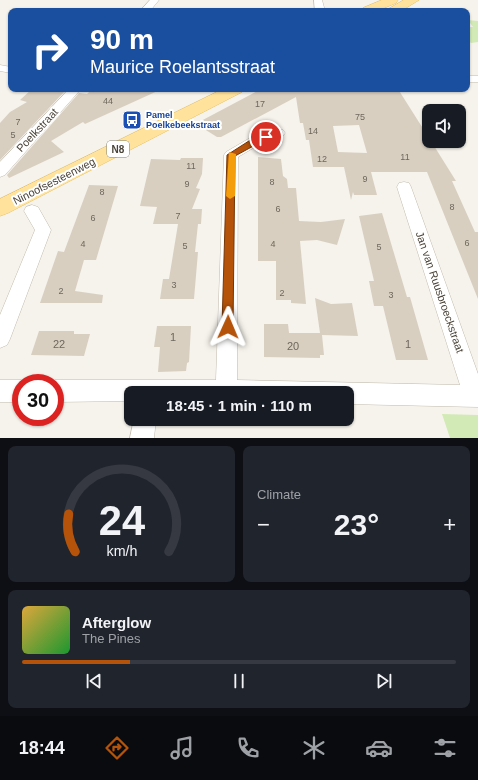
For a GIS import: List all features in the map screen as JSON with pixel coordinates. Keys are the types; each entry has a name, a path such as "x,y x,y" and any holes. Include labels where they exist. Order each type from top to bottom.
{"main road":[{"path":"374,8 392,0"},
{"path":"397,8 412,0"},
{"name":"Ninoofsesteenweg","path":"0,195 151,120 202,92"},
{"name":"Ninoofsesteenweg","path":"0,208 230,92"}],"street":[{"path":"148,8 156,0"},
{"name":"Poelkstraat","path":"0,172 72,92"},
{"path":"226,386 231,155 254,141 278,133"},
{"name":"Jan van Ruusbroeckstraat","path":"404,187 476,396"},
{"path":"0,339 43,230 32,211"},
{"path":"0,391 12,391"},
{"path":"64,391 124,392"},
{"path":"354,393 476,396"},
{"path":"142,438 144,426"}],"green space":[{"path":"470,20 478,21 478,42 471,43 470,27 473,27"},
{"path":"442,414 478,415 478,438 450,438"}],"building":[{"path":"29,92 64,92 0,160 0,123 10,112 27,102 20,100"},
{"path":"89,92 155,92 85,124 83,122 51,141 64,152 9,178 7,175 79,93 87,94"},
{"path":"255,92 400,92 422,127 422,148 435,148 456,181 452,181 475,232 478,232 478,299 427,172 371,172 377,195 354,195 353,192 351,200 344,167 313,167 309,140 306,140 303,123 300,123 296,97 221,137 217,137 201,127 204,126 199,122","holes":["359,125 367,153 338,152 333,126"]},
{"path":"258,157 281,159 283,176 287,179 288,188 296,188 299,221 321,222 345,219 337,245 317,240 300,241 306,304 291,303 291,300 276,300 276,261 258,261"},
{"path":"181,158 203,158 202,174 196,188 200,189 192,209 202,209 201,224 198,224 195,252 198,252 194,299 160,299 163,279 169,279 178,224 153,224 157,207 140,206 151,159 180,160"},
{"path":"89,185 118,186 96,260 84,260 75,291 103,295 102,303 40,303 58,251 64,252"},
{"path":"382,213 407,297 410,297 428,360 396,360 383,306 374,306 369,281 374,281 359,216"},
{"path":"315,298 331,304 352,303 358,336 322,335 324,355 320,355 320,358 264,357 264,324 288,324 289,333 320,333"},
{"path":"157,326 191,326 189,362 187,363 186,371 158,372 160,347 154,347"},
{"path":"39,331 74,331 74,334 90,334 84,356 31,355"}],"slow traffic":[{"path":"230,196 232,154"}],"place":[{"name":"Pamel Poelkebeekstraat","path":"132,120"}],"route":[{"path":"228,327 231,155 254,141 266,137"}]}
